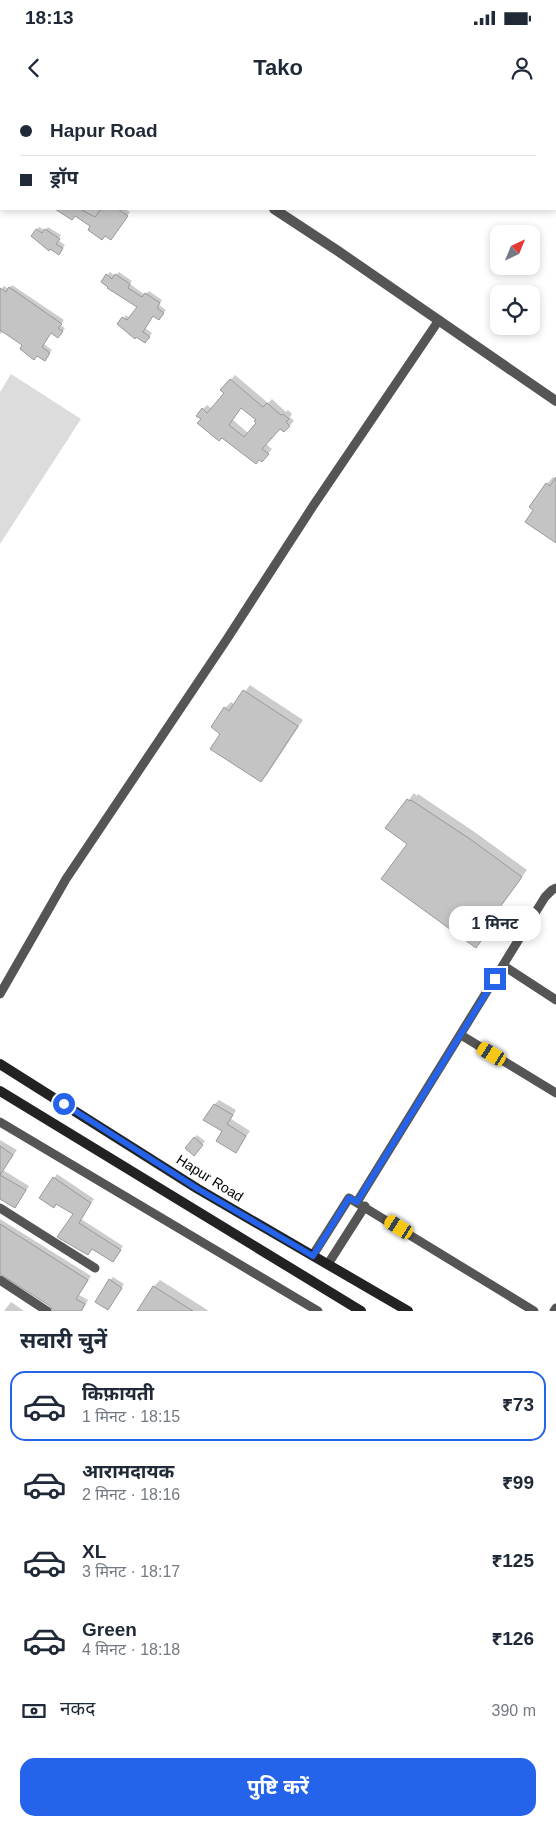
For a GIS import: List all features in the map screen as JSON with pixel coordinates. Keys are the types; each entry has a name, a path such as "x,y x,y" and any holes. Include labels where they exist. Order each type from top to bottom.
{"main road":[{"name":"Hapur Road","path":"0,1064 198,1189 408,1311"},
{"path":"0,1091 361,1311"}],"street":[{"path":"275,210 556,401"},
{"path":"0,994 66,880 227,639 313,506 439,320"},
{"path":"328,1264 361,1204 461,1035 545,897 556,888"},
{"path":"504,966 556,1000"},
{"path":"461,1035 556,1093"},
{"path":"0,1122 316,1310"},
{"path":"313,1256 349,1198 534,1311"},
{"path":"0,1208 95,1268"},
{"path":"2,1285 47,1311"}],"shaded area":[{"path":"11,374 81,419 0,544 0,392"}],"building":[{"path":"57,210 82,210 95,217 100,210 119,210 128,216 111,240 105,236 102,240 88,230 90,226 75,216 72,220"},
{"path":"36,229 42,233 45,229 60,239 56,244 63,248 59,255 50,249 49,251 31,236"},
{"path":"106,274 112,279 115,274 130,284 128,288 142,297 145,293 160,303 157,308 164,313 159,320 153,316 143,332 150,337 145,343 136,337 135,339 117,324 122,317 127,320 137,307 107,288 101,282"},
{"path":"9,287 62,324 58,328 63,331 58,338 51,333 42,347 50,353 45,361 37,356 34,360 20,349 22,345 0,330 0,288 6,292"},
{"path":"230,379 263,407 267,403 289,419 286,422 290,426 284,432 280,429 262,449 269,454 262,462 259,460 256,464 222,438 219,441 197,423 201,419 196,416 202,408 207,413 224,393 220,390","holes":["241,408 256,420 254,421 256,423 244,437 229,425"]},
{"path":"556,477 556,543 525,522 533,510 529,507 546,483 550,486"},
{"path":"243,690 298,726 261,782 210,749 220,734 211,727 224,707 229,711"},
{"path":"407,799 470,839 522,877 492,918 496,920 476,948 381,879 407,844 385,828"},
{"path":"214,1104 233,1115 227,1124 246,1136 236,1153 216,1141 222,1131 203,1120"},
{"path":"194,1137 203,1145 194,1156 185,1148"},
{"path":"0,1146 13,1155 0,1175"},
{"path":"0,1175 26,1190 15,1208 0,1199"},
{"path":"53,1177 91,1203 79,1223 121,1250 113,1262 92,1249 88,1255 57,1237 73,1214 56,1204 54,1208 39,1198"},
{"path":"0,1224 88,1280 76,1299 85,1304 81,1311 53,1311 50,1306 0,1274"},
{"path":"109,1279 122,1288 108,1310 95,1302"},
{"path":"153,1286 193,1311 137,1311"}],"route":[{"path":"64,1104 198,1189 313,1256 349,1198 357,1202 495,979"}]}
